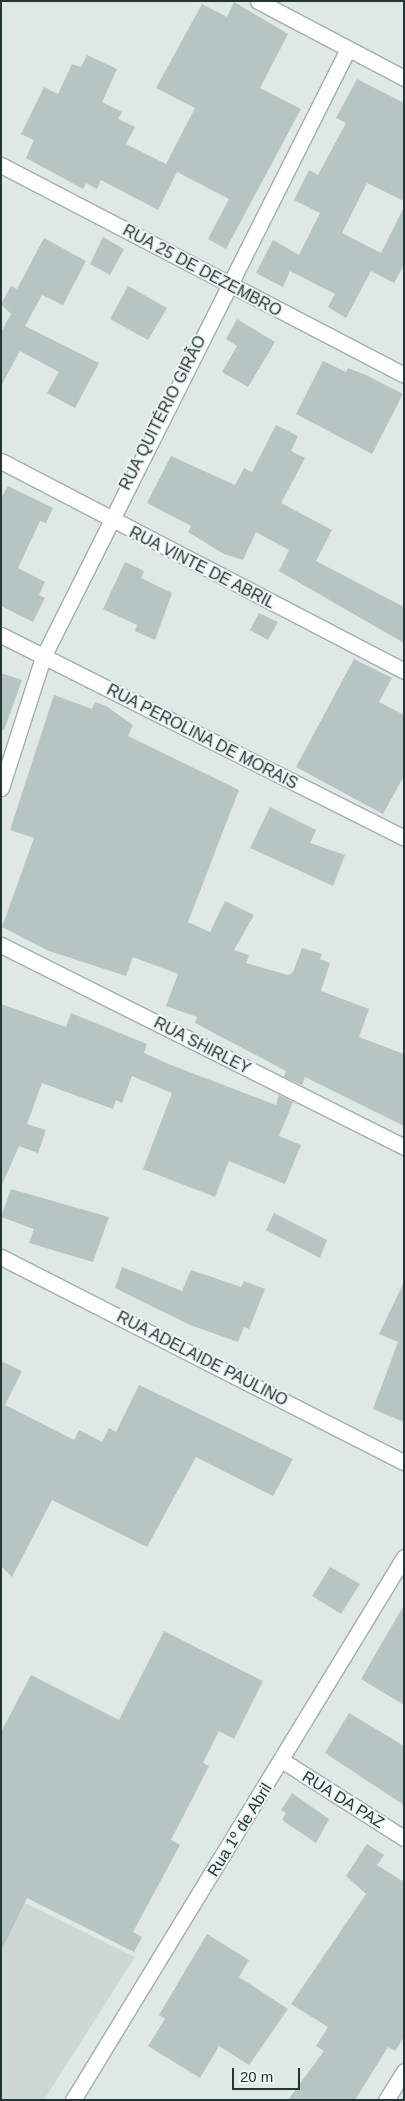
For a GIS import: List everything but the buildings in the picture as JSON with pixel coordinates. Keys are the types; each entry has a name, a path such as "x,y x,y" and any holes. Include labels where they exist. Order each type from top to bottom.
{"street":[{"path":"258,1 404,78"},
{"name":"RUA QUITÉRIO GIRÃO","path":"1,788 44,657 228,284 348,49"},
{"name":"RUA 25 DE DEZEMBRO","path":"1,166 404,375"},
{"name":"RUA VINTE DE ABRIL","path":"1,461 110,520 404,671"},
{"name":"RUA PEROLINA DE MORAIS","path":"1,635 402,832"},
{"name":"RUA SHIRLEY","path":"1,945 404,1147"},
{"name":"RUA ADELAIDE PAULINO","path":"1,1257 404,1462"},
{"name":"Rua 1º de Abril","path":"73,2100 282,1761 404,1557"},
{"name":"RUA DA PAZ","path":"282,1761 404,1838"},
{"path":"386,2100 404,2071"}],"shaded area":[{"path":"1,1891 135,1957 44,2100 1,2100"}]}
